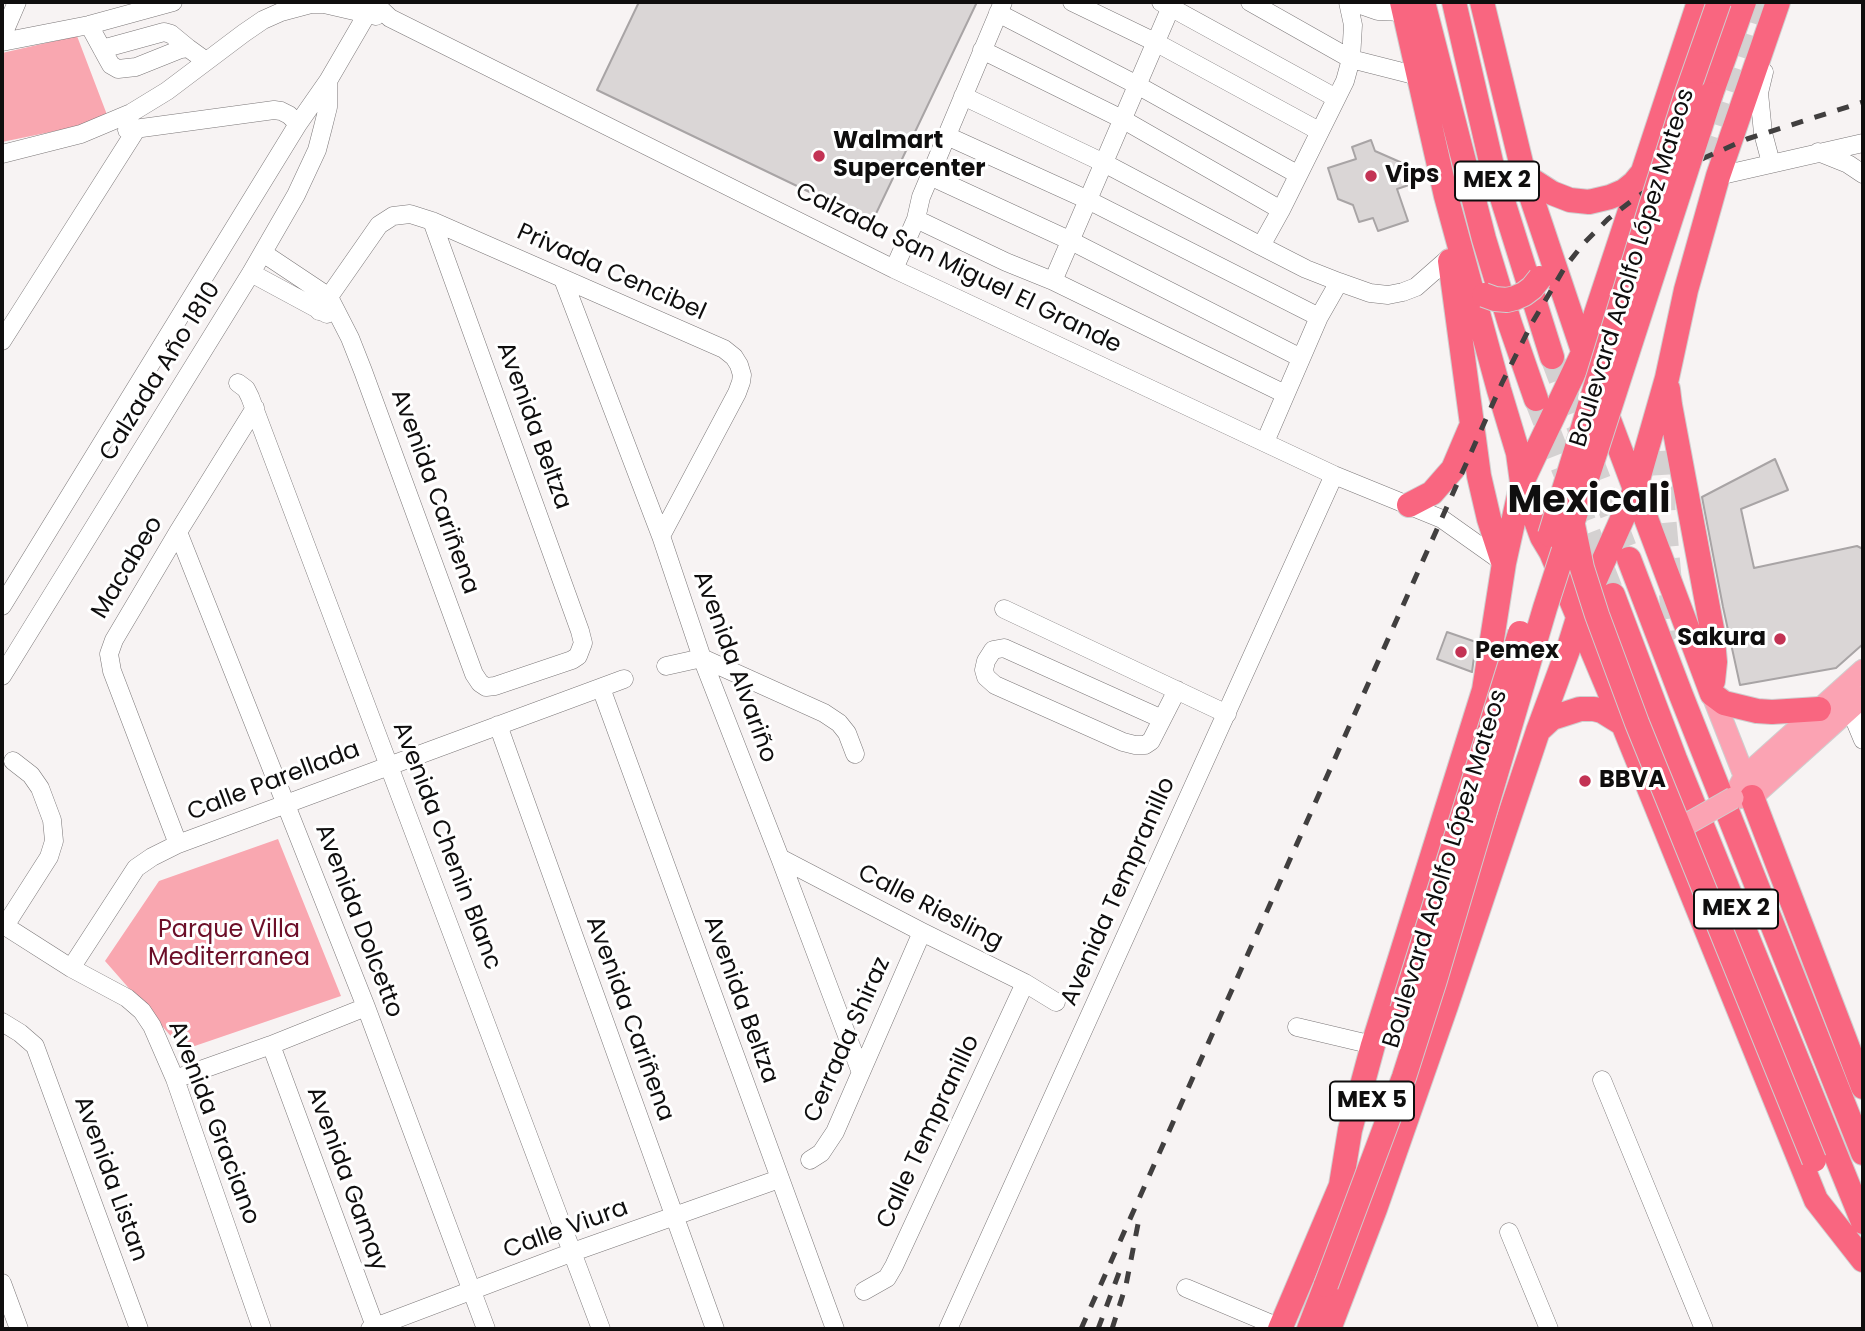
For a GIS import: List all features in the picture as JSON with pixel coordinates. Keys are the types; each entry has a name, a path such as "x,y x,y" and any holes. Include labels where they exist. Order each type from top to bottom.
{"highway":[{"name":"MEX 2","path":"1454,2 1492,166 1552,357"},
{"path":"1482,2 1524,175 1549,254 1583,353 1712,694 1724,703 1757,711 1819,709"},
{"path":"1340,1191 1350,1130 1373,1045 1484,690 1504,563 1522,482 1544,408 1583,353 1699,2"},
{"name":"Boulevard Adolfo López Mateos","path":"1281,1329 1363,1130 1655,194 1719,2"},
{"name":"Boulevard Adolfo López Mateos","path":"1308,1329 1404,1077 1549,595 1707,106 1744,2"},
{"path":"1409,5 1418,76 1446,196 1477,289 1499,390 1518,453 1522,482 1542,537 1551,552 1623,724 1674,832 1816,1200 1853,1228"},
{"name":"MEX 2","path":"1409,5 1510,324 1544,408"},
{"path":"1329,1329 1375,1209 1578,618 1635,490 1667,378 1686,290 1718,176 1775,13"},
{"path":"1524,175 1552,193 1570,200 1589,202 1624,191 1645,168"},
{"path":"1446,196 1450,258 1479,476 1489,519 1504,563"},
{"path":"1477,289 1494,299 1507,300 1524,294 1540,278 1549,254"},
{"path":"1667,378 1712,629 1715,662 1712,694"},
{"path":"1544,408 1590,411 1611,425"},
{"path":"1409,505 1432,493 1453,469 1471,425"},
{"path":"1567,483 1576,541 1597,615 1637,723 1814,1160 1853,1228 1863,1260"},
{"path":"1551,552 1577,561 1604,550 1616,537"},
{"name":"MEX 2","path":"1629,559 1863,1153"},
{"name":"MEX 2","path":"1613,594 1853,1228"},
{"path":"1675,639 1681,695"},
{"path":"1538,731 1552,718 1580,709 1602,711 1623,724"},
{"path":"1743,791 1863,1087"}],"main road":[{"path":"1674,832 1743,791 1852,698 1863,670"},
{"path":"1712,694 1743,791"},
{"path":"1743,791 1819,709 1852,698"}],"street":[{"path":"2,37 17,2"},
{"path":"2,42 89,25 173,2"},
{"path":"1072,2 1155,42 1319,131"},
{"path":"1250,2 1351,59 1418,76"},
{"path":"1261,246 1345,81 1351,59 1353,25 1350,2 1378,11 1409,5"},
{"path":"1053,281 1155,42 1168,3 1336,98"},
{"path":"2,154 81,134 144,106 263,20 311,4 372,5"},
{"name":"Calzada San Miguel El Grande","path":"372,5 390,18 894,269 1334,475 1442,519 1504,563"},
{"name":"Calzada Año 1810","path":"2,606 372,5"},
{"path":"894,269 1000,7 1297,174"},
{"path":"1771,163 1763,133 1759,93 1775,13"},
{"path":"89,25 111,65 118,69 136,67 173,51 188,48"},
{"path":"102,49 164,32 171,34 206,61"},
{"path":"982,50 1122,119 1281,210"},
{"name":"Calzada Año 1810","path":"2,676 251,273 296,195 317,150 327,107 328,80"},
{"path":"963,96 1104,163 1306,269 1370,293 1388,295 1416,287 1450,258"},
{"path":"81,134 136,130 274,110 289,115 298,124"},
{"path":"2,341 136,130"},
{"path":"947,136 1088,200 1319,317"},
{"path":"1718,176 1863,143"},
{"path":"1818,152 1848,164 1863,174"},
{"path":"930,176 1071,241 1301,358"},
{"name":"Privada Cencibel","path":"324,304 379,225 393,216 410,214 432,221 724,349 734,357 742,375 737,393 661,536"},
{"path":"916,219 1053,281 1285,394"},
{"name":"Avenida Beltza","path":"432,221 583,643 578,656 572,660 495,686 486,687 480,683"},
{"name":"Avenida Cariñena","path":"263,253 340,319 363,371 474,674 480,683"},
{"name":"Avenida Cariñena","path":"251,273 324,304"},
{"name":"Avenida Alvariño","path":"563,279 661,536 702,658 860,1070"},
{"path":"1265,442 1319,317 1339,282"},
{"name":"Avenida Chenin Blanc","path":"238,383 246,389 254,408 601,1329"},
{"name":"Macabeo","path":"178,844 112,671 109,654 114,640 254,408"},
{"name":"Avenida Tempranillo","path":"948,1329 1334,475"},
{"name":"Avenida Dolcetto","path":"178,532 366,1007 486,1329"},
{"path":"1004,609 1227,714"},
{"path":"1162,719 1004,648 993,650 986,661 984,670 989,681 1135,746 1151,741 1177,690"},
{"path":"666,666 702,658 824,713 839,723 847,733 855,754"},
{"name":"Calle Parellada","path":"71,968 136,868 152,857 178,844 624,679"},
{"name":"Avenida Beltza","path":"601,688 835,1329"},
{"path":"1852,698 1863,740"},
{"name":"Avenida Cariñena","path":"498,725 715,1329"},
{"path":"4,925 49,857 54,841 52,820 40,788 31,775 13,761"},
{"name":"Calle Riesling","path":"780,858 1025,983 1056,1002"},
{"name":"Avenida Graciano","path":"4,925 71,968 127,998 142,1011 175,1079 262,1329"},
{"name":"Cerrada Shiraz","path":"810,1160 821,1153 835,1132 922,932"},
{"name":"Calle Tempranillo","path":"864,1291 887,1278 894,1266 1025,983"},
{"path":"175,1079 366,1007"},
{"name":"Avenida Listan","path":"2,1022 35,1046 139,1329"},
{"path":"1297,1027 1373,1045"},
{"name":"Avenida Gamay","path":"271,1045 374,1329"},
{"path":"1602,1080 1704,1329"},
{"name":"Calle Viura","path":"374,1329 573,1252 779,1179"},
{"path":"1509,1232 1549,1329"},
{"path":"2,1283 19,1329"},
{"path":"1186,1288 1281,1329"}],"green space":[{"path":"77,36 109,120 2,142 2,53"},
{"name":"Parque Villa Mediterranea","path":"278,839 341,996 183,1050 105,961 159,881"}],"building":[{"name":"Walmart Supercenter","path":"639,2 977,2 872,222 597,90"},
{"path":"1371,140 1375,151 1416,169 1409,185 1397,189 1408,221 1378,231 1373,218 1359,222 1353,205 1338,199 1328,168 1356,159 1352,147"},
{"path":"1775,459 1788,490 1741,509 1754,568 1857,546 1863,549 1863,644 1836,668 1740,685 1702,497"},
{"name":"Pemex","path":"1447,632 1476,642 1472,672 1437,659"}],"tunnel":[{"path":"1711,161 1763,2"},
{"path":"1552,357 1629,559"},
{"path":"1536,399 1613,595"},
{"path":"1659,415 1664,516 1675,639"}],"railway":[{"path":"1081,1329 1502,383 1532,323 1565,267 1608,219 1675,172 1747,139 1863,102"},
{"path":"1112,1329 1126,1285 1140,1214"},
{"path":"1098,1329 1120,1270"}],"place":[{"name":"Walmart Supercenter","path":"819,156"},
{"name":"Vips","path":"1371,176"},
{"name":"Sakura","path":"1780,639"},
{"name":"Pemex","path":"1461,652"},
{"name":"BBVA","path":"1585,781"}],"district":[{"name":"Mexicali","path":"1589,502"}]}
